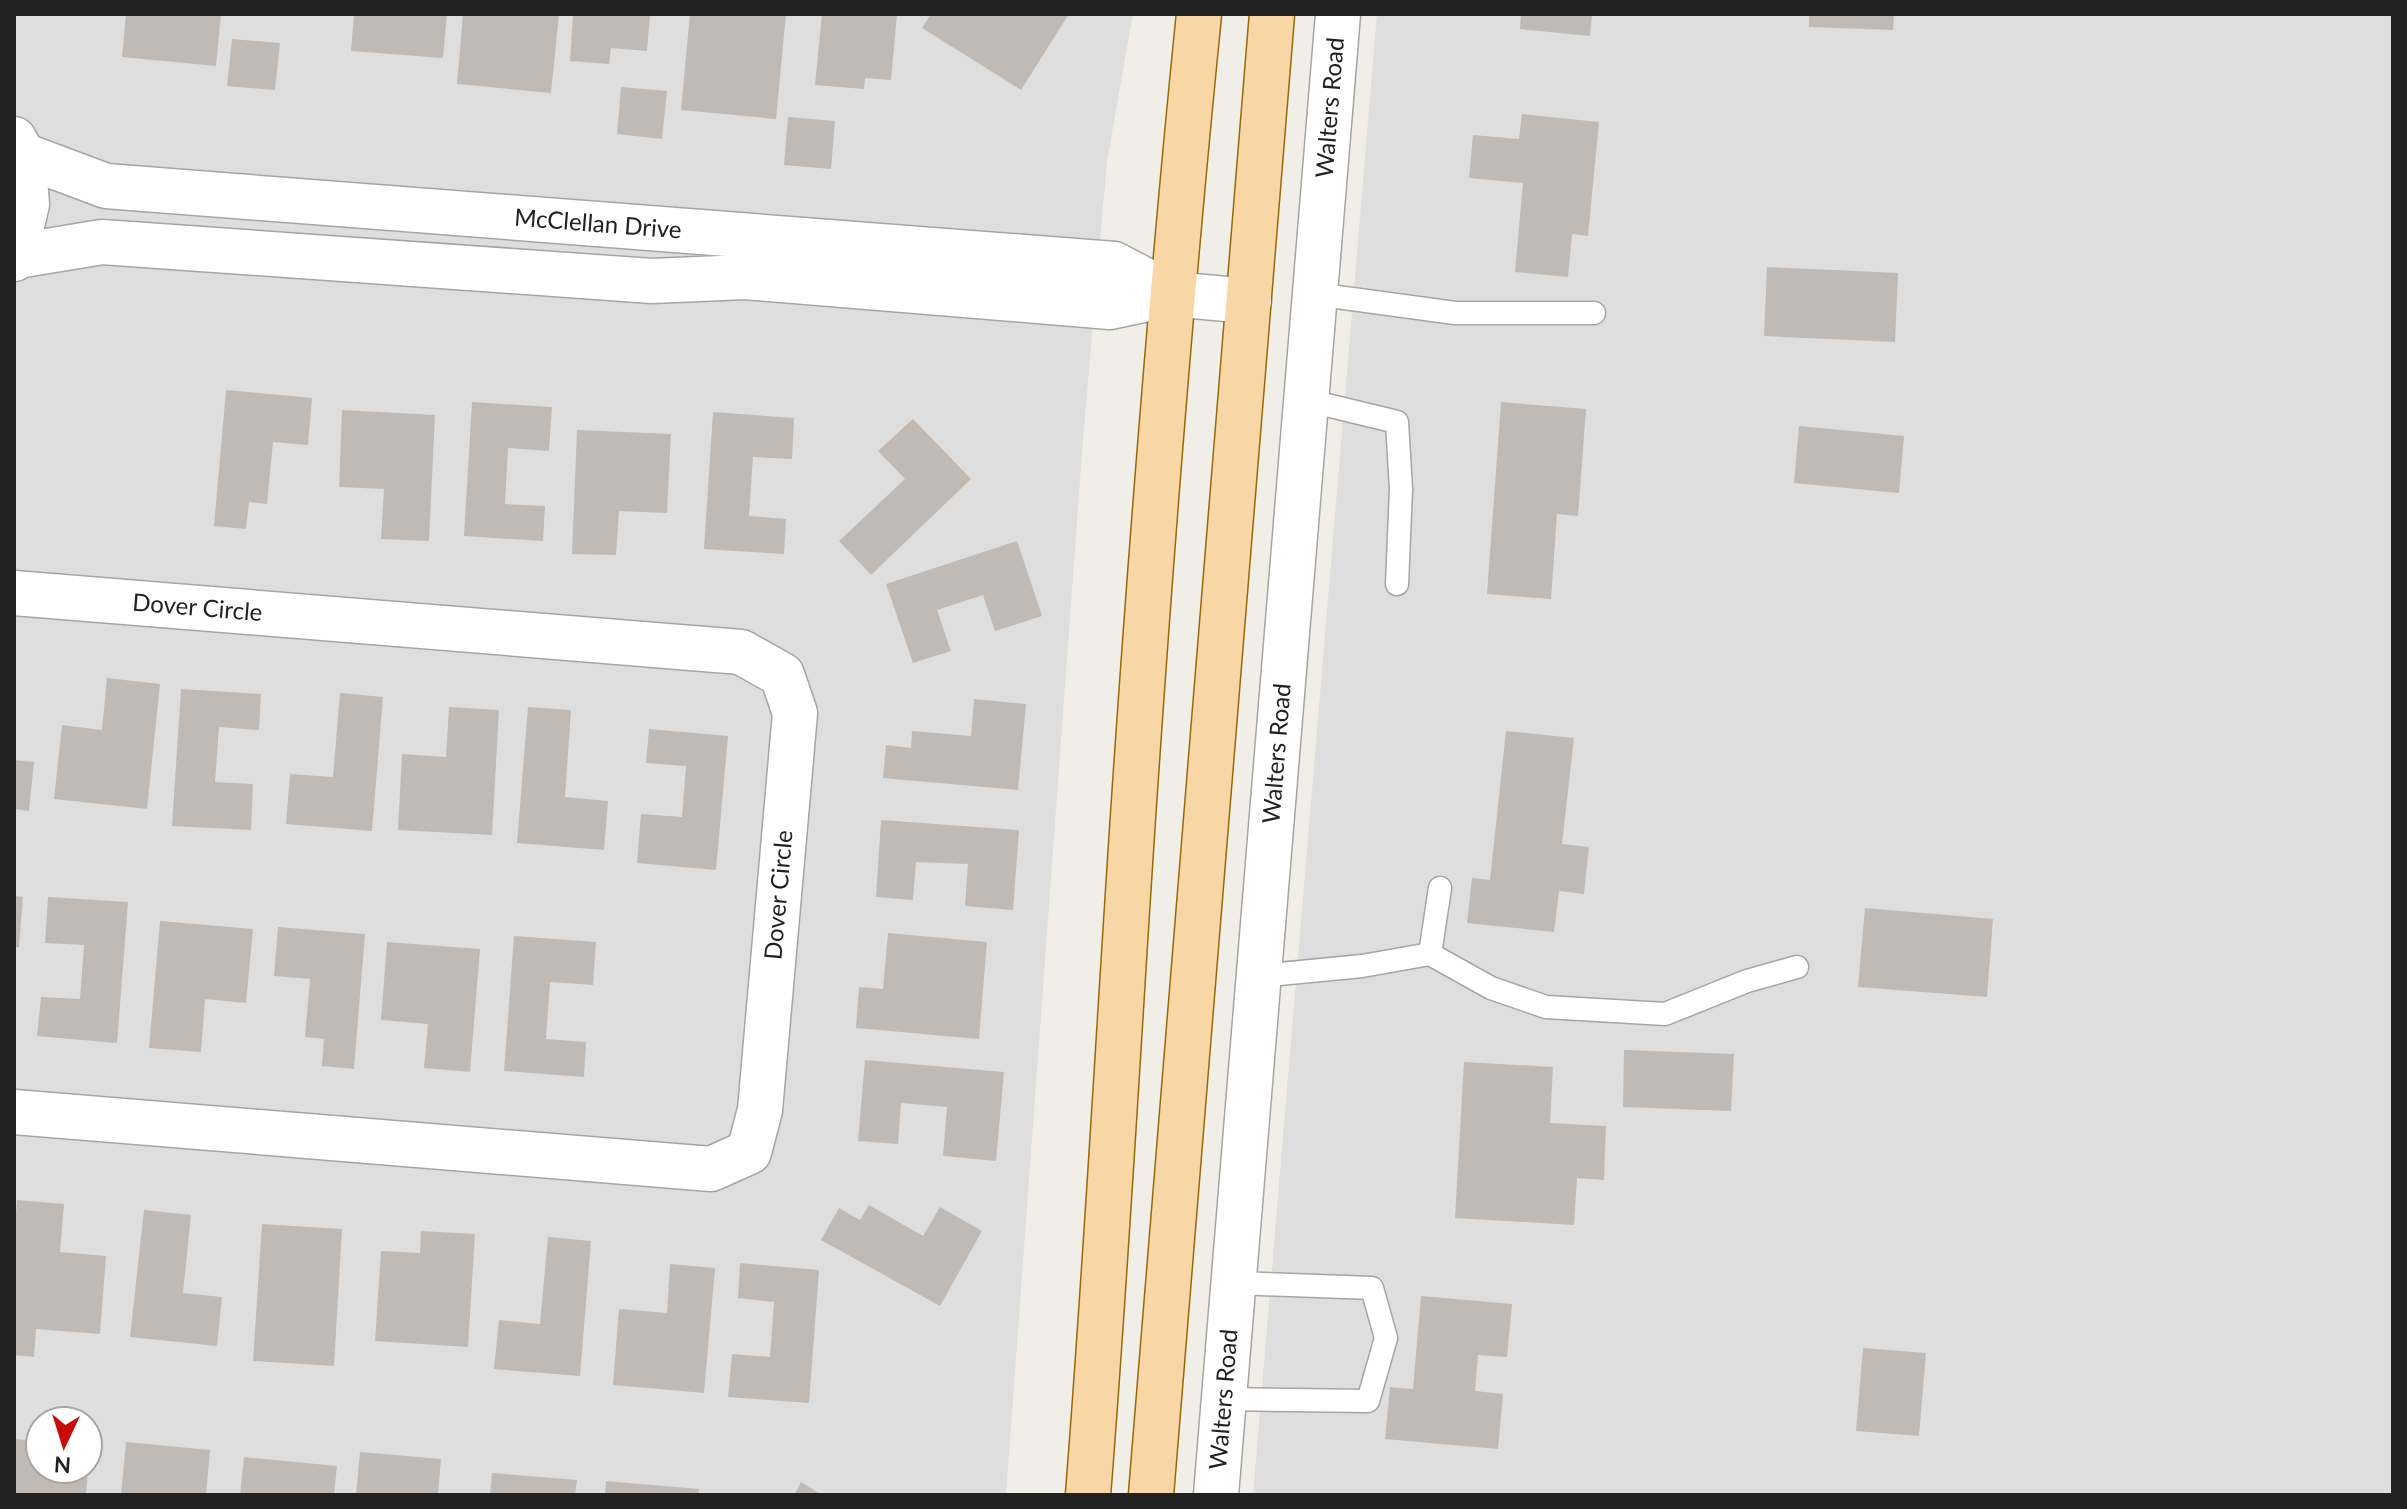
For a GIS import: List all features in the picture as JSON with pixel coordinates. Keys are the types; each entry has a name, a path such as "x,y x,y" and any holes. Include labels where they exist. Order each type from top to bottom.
{"main road":[{"path":"1088,1495 1171,294 1199,14"},
{"path":"1151,1495 1272,14"}],"street":[{"name":"Walters Road","path":"1216,1495 1338,14"},
{"name":"McClellan Drive","path":"19,147 106,186 1114,264 1171,294"},
{"path":"15,258 27,204 19,147"},
{"name":"McClellan Drive","path":"15,258 102,242 652,281 745,277 1110,307 1171,294 1249,301"},
{"name":"Dover Circle","path":"14,593 741,652 782,675 795,713 760,1110 749,1152 711,1169 14,1112"}],"lane":[{"path":"1315,294 1455,313 1594,313"},
{"path":"1306,400 1397,422 1401,489 1397,584"},
{"path":"1430,954 1440,888"},
{"path":"1259,976 1362,966 1430,954 1491,988 1546,1007 1665,1014 1747,981 1797,967"},
{"path":"1224,1399 1368,1401 1386,1338 1372,1288 1234,1283"}],"shaded area":[{"path":"14,14 1133,14 1107,161 1083,439 1006,1495 14,1495"},
{"path":"1377,14 2393,14 2393,1495 1253,1495"}],"building":[{"path":"126,14 221,14 216,66 122,57"},
{"path":"354,14 447,14 443,58 351,51"},
{"path":"463,14 559,14 551,93 457,84"},
{"path":"573,14 650,14 647,51 611,48 609,64 570,61"},
{"path":"690,14 786,14 776,119 681,110"},
{"path":"822,14 897,14 891,80 865,78 864,89 815,85"},
{"path":"931,14 1069,14 1021,90 922,28"},
{"path":"1521,14 1592,14 1590,36 1520,29"},
{"path":"1809,14 1894,14 1893,30 1809,27"},
{"path":"232,39 280,43 275,90 227,86"},
{"path":"621,87 667,91 662,139 617,134"},
{"path":"1522,114 1599,122 1588,236 1572,234 1568,277 1515,272 1523,183 1469,178 1473,135 1519,139"},
{"path":"788,117 835,121 831,169 784,165"},
{"path":"1767,267 1898,273 1895,342 1764,336"},
{"path":"226,390 312,398 308,445 273,442 267,504 249,502 246,529 214,526"},
{"path":"472,402 552,407 549,451 508,448 505,504 545,506 543,541 464,536"},
{"path":"1501,402 1586,409 1578,516 1557,514 1551,599 1487,594"},
{"path":"342,410 435,415 429,541 381,539 384,489 339,487"},
{"path":"713,412 794,418 792,459 753,457 749,516 786,519 784,554 704,549"},
{"path":"913,419 971,479 871,575 839,541 905,479 878,451"},
{"path":"1799,426 1904,436 1899,493 1794,483"},
{"path":"577,430 671,434 667,513 619,511 616,555 572,554"},
{"path":"1017,541 1042,616 995,631 983,595 937,610 951,651 913,663 886,584"},
{"path":"107,678 160,684 147,809 54,799 62,725 102,730"},
{"path":"181,689 261,694 259,730 219,727 215,782 253,784 251,830 172,826"},
{"path":"340,693 383,697 372,831 286,824 290,774 333,777"},
{"path":"974,699 1026,704 1018,790 883,778 886,745 911,748 912,731 971,736"},
{"path":"449,707 499,710 492,835 398,830 402,754 446,757"},
{"path":"528,707 571,710 565,797 608,801 604,850 517,843"},
{"path":"649,729 728,736 716,870 637,863 641,814 682,817 686,766 646,763"},
{"path":"1506,731 1574,738 1562,844 1589,847 1584,894 1559,891 1554,932 1467,923 1472,878 1490,880"},
{"path":"14,760 34,762 29,811 14,809"},
{"path":"881,820 1019,830 1013,910 965,906 968,864 916,862 913,900 876,897"},
{"path":"14,896 23,897 19,947 14,947"},
{"path":"48,897 128,902 117,1043 37,1036 41,997 80,999 84,945 45,943"},
{"path":"1865,908 1993,919 1987,997 1858,987"},
{"path":"160,921 253,929 246,1003 205,999 201,1052 149,1048"},
{"path":"278,927 365,934 354,1069 322,1066 324,1039 305,1037 310,979 274,976"},
{"path":"888,933 987,942 979,1039 856,1028 859,987 883,989"},
{"path":"514,936 596,942 593,985 550,982 546,1039 586,1042 584,1077 504,1071"},
{"path":"387,942 480,949 470,1072 424,1068 428,1024 381,1020"},
{"path":"1624,1050 1734,1054 1731,1111 1623,1107"},
{"path":"865,1060 1004,1072 996,1161 943,1156 947,1107 901,1103 898,1144 858,1141"},
{"path":"1464,1062 1553,1067 1550,1123 1606,1126 1604,1180 1577,1178 1574,1225 1455,1218"},
{"path":"17,1200 64,1204 60,1252 106,1256 100,1334 36,1329 34,1357 14,1355"},
{"path":"869,1205 923,1236 940,1207 982,1231 940,1306 821,1240 839,1208 860,1220"},
{"path":"144,1210 191,1215 183,1293 222,1297 217,1346 130,1337"},
{"path":"262,1224 342,1229 334,1366 253,1361"},
{"path":"421,1231 475,1234 468,1347 375,1341 381,1251 420,1253"},
{"path":"548,1237 591,1241 580,1376 494,1369 499,1320 540,1324"},
{"path":"740,1263 819,1270 809,1403 728,1397 732,1354 770,1357 774,1302 738,1298"},
{"path":"670,1264 715,1268 704,1393 613,1385 619,1309 667,1313"},
{"path":"1421,1296 1512,1304 1507,1357 1478,1355 1475,1391 1503,1394 1498,1449 1385,1439 1390,1387 1413,1389"},
{"path":"1863,1348 1926,1353 1919,1436 1856,1431"},
{"path":"14,1439 24,1440 24,1485 87,1485 86,1495 14,1495"},
{"path":"126,1442 210,1450 206,1495 121,1495"},
{"path":"360,1452 441,1459 438,1495 356,1495"},
{"path":"244,1457 337,1466 334,1495 240,1495"},
{"path":"492,1473 577,1480 575,1495 490,1495"},
{"path":"606,1481 699,1489 698,1495 605,1495"},
{"path":"801,1482 822,1495 794,1495"}]}
